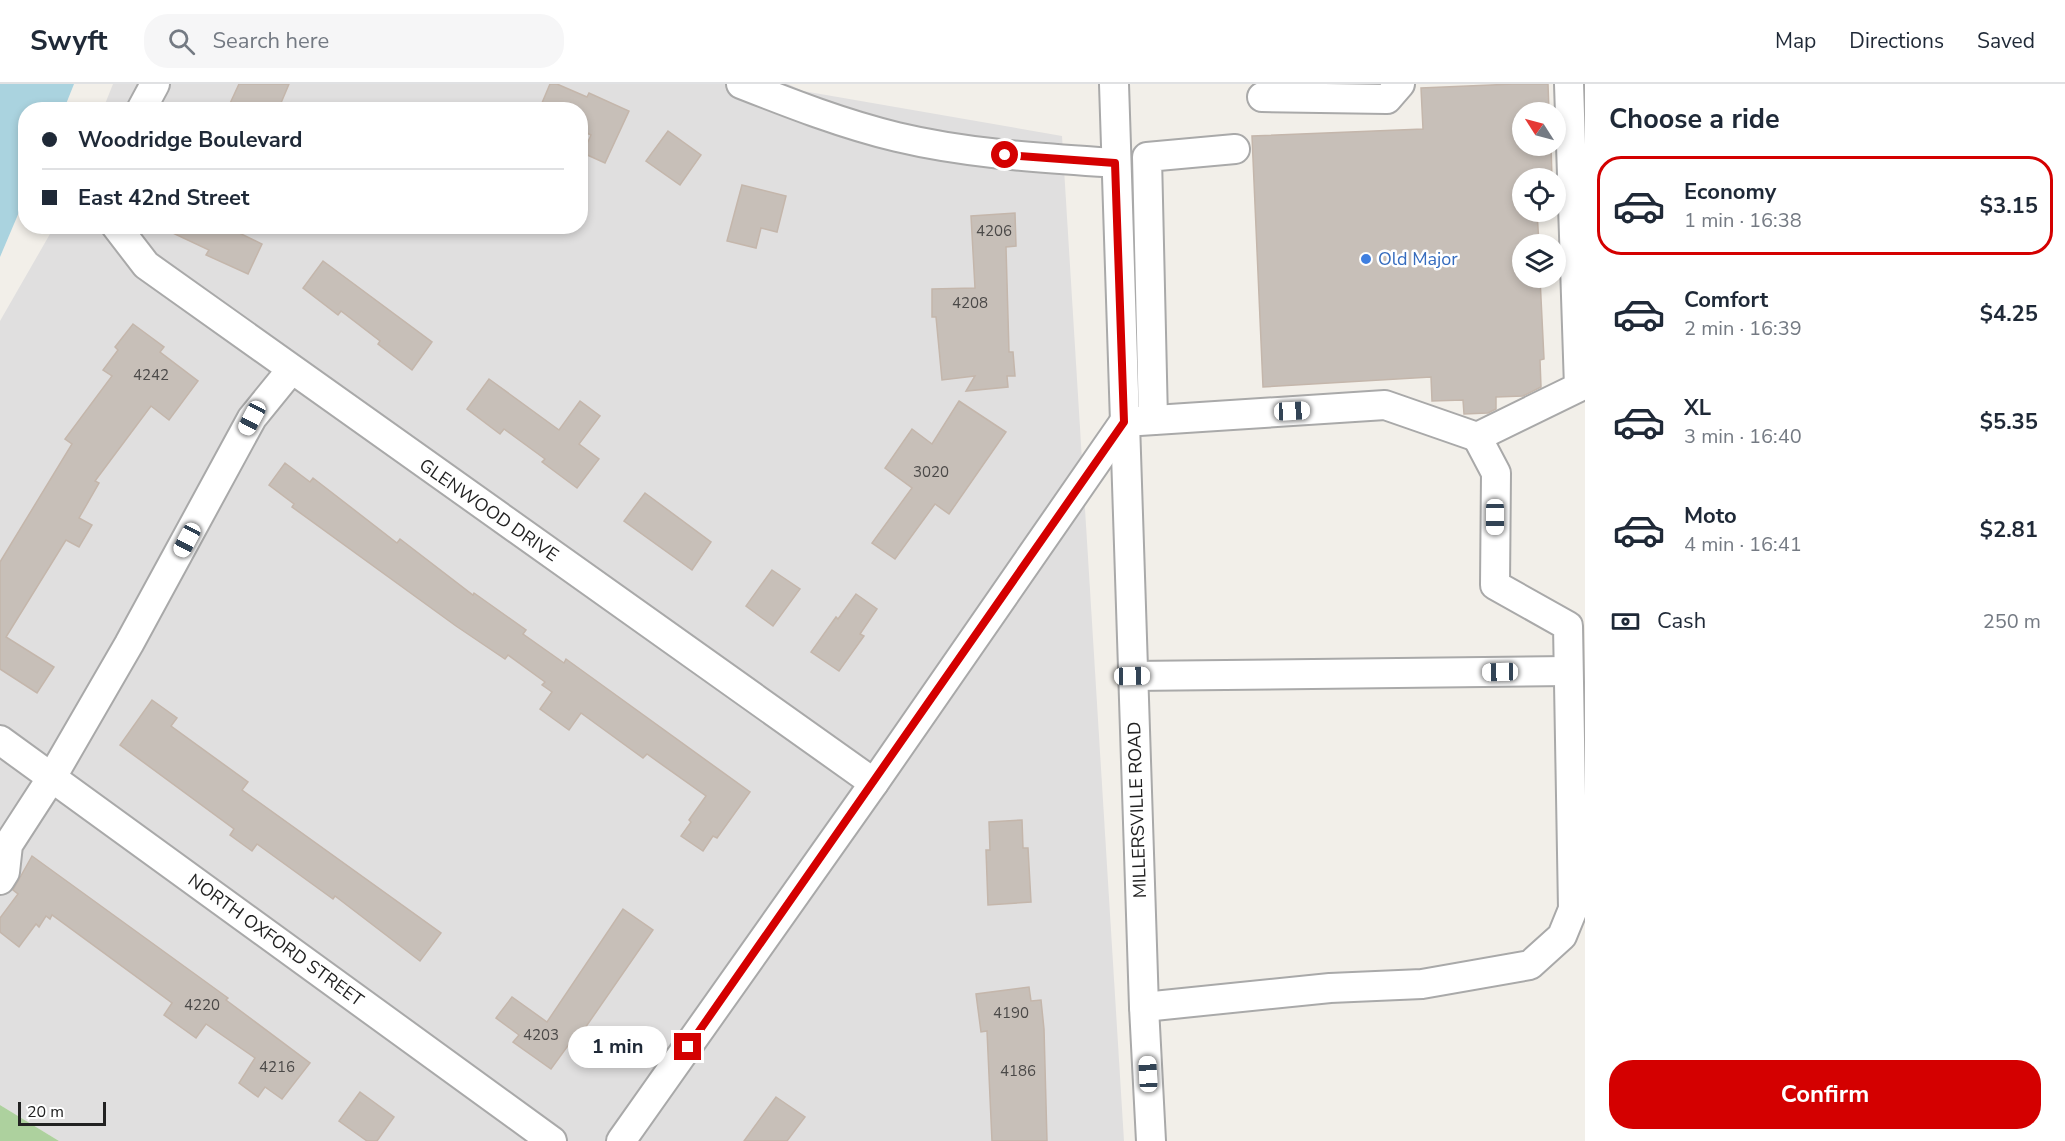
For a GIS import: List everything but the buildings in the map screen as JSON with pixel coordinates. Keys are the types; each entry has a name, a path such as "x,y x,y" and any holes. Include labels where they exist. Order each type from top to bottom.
{"street":[{"path":"145,102 155,84"},
{"path":"741,84 817,113 897,137 977,152 1115,163"},
{"name":"MILLERSVILLE ROAD","path":"1114,84 1132,676 1151,1141"},
{"path":"1262,97 1387,99 1400,84"},
{"path":"1478,437 1582,387 1569,84"},
{"path":"1154,420 1147,157 1235,149"},
{"name":"GLENWOOD DRIVE","path":"122,234 146,265 874,783"},
{"path":"0,880 5,872 9,845 52,777 176,561 252,418 291,370"},
{"path":"621,1141 874,783 1124,422 1385,405 1478,437 1496,472 1495,585 1568,626 1573,909 1562,936 1530,965 1422,984 1330,988 1144,1007"},
{"path":"1132,676 1568,671"},
{"name":"NORTH OXFORD STREET","path":"0,740 552,1141"}],"shaded area":[{"path":"113,84 788,84 803,91 1062,136 1124,1141 59,1141 0,1105 0,321 50,234 588,234 588,102 106,102"}],"green space":[{"path":"0,1105 59,1141 0,1141"}],"water":[{"path":"0,84 74,84 67,102 18,102 18,215 0,257"}],"place":[{"name":"Old Major","path":"1366,259"}],"route":[{"path":"688,1047 1124,422 1115,163 1005,155"}]}
